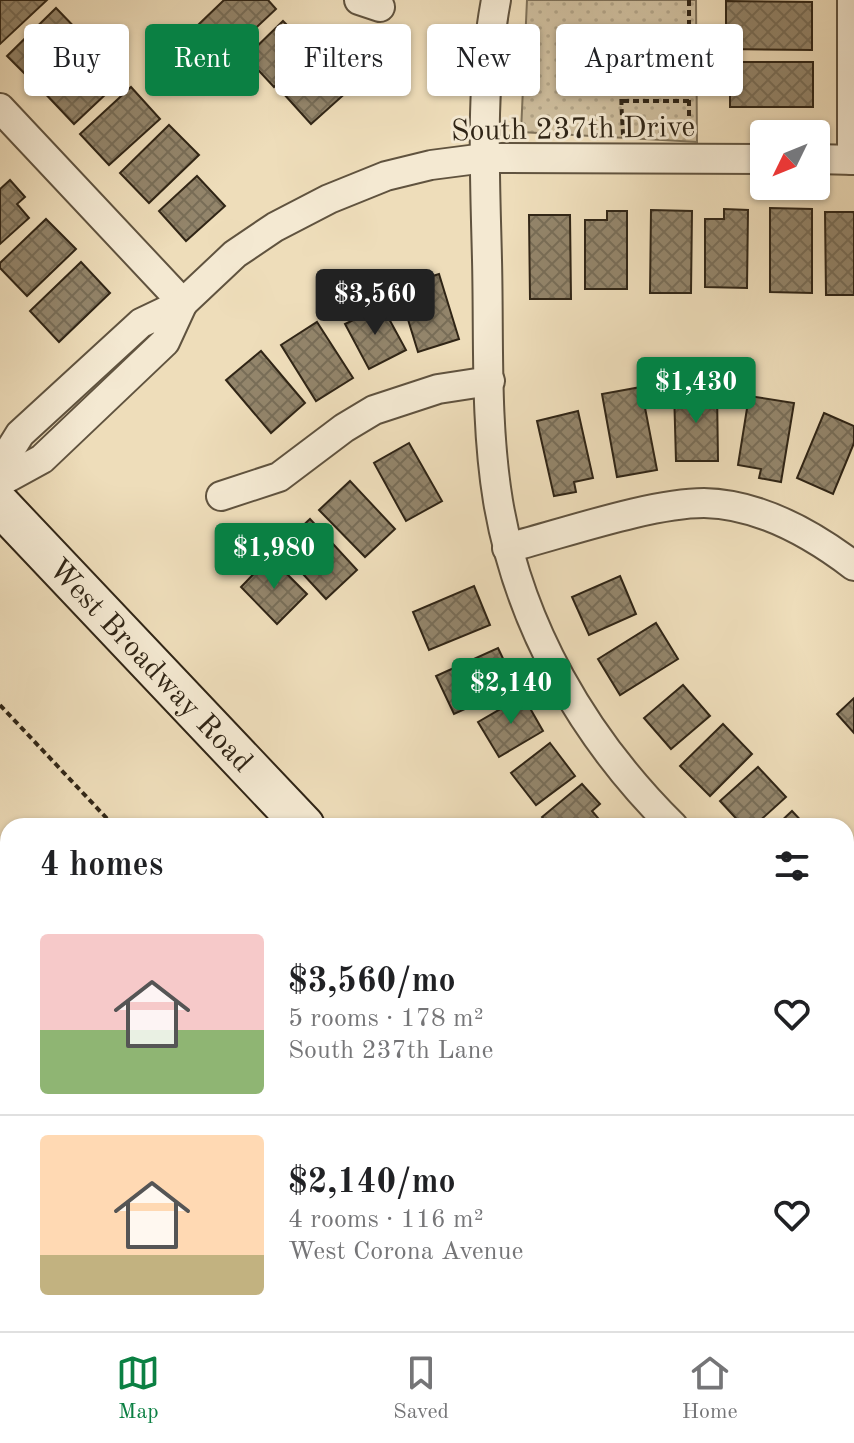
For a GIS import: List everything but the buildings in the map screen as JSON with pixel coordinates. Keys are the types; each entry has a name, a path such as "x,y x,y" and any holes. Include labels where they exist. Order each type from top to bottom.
{"main road":[{"name":"West Broadway Road","path":"0,505 296,818"}],"street":[{"path":"496,0 487,75 485,158 493,458 507,548 536,628 566,690 604,749 666,818"},
{"path":"830,159 853,160 852,0"},
{"path":"0,108 183,303"},
{"name":"South 237th Drive","path":"0,466 20,434 141,323 183,303 235,254 275,227 329,199 416,169 485,158 750,159"},
{"name":"South 237th Drive","path":"0,482 42,459 165,342 183,303"},
{"path":"221,496 279,477 344,428 374,410 427,391 490,381"},
{"path":"507,548 667,508 704,503 744,509 814,536 854,566"}],"path":[{"path":"689,0 689,24"},
{"path":"622,96 624,159"},
{"path":"689,96 690,159"},
{"path":"622,101 689,101"},
{"path":"0,705 106,818"}],"shaded area":[{"path":"527,0 696,0 696,24 556,24 556,96 697,96 697,142 521,132 523,96 540,96 540,24 526,24"}]}
